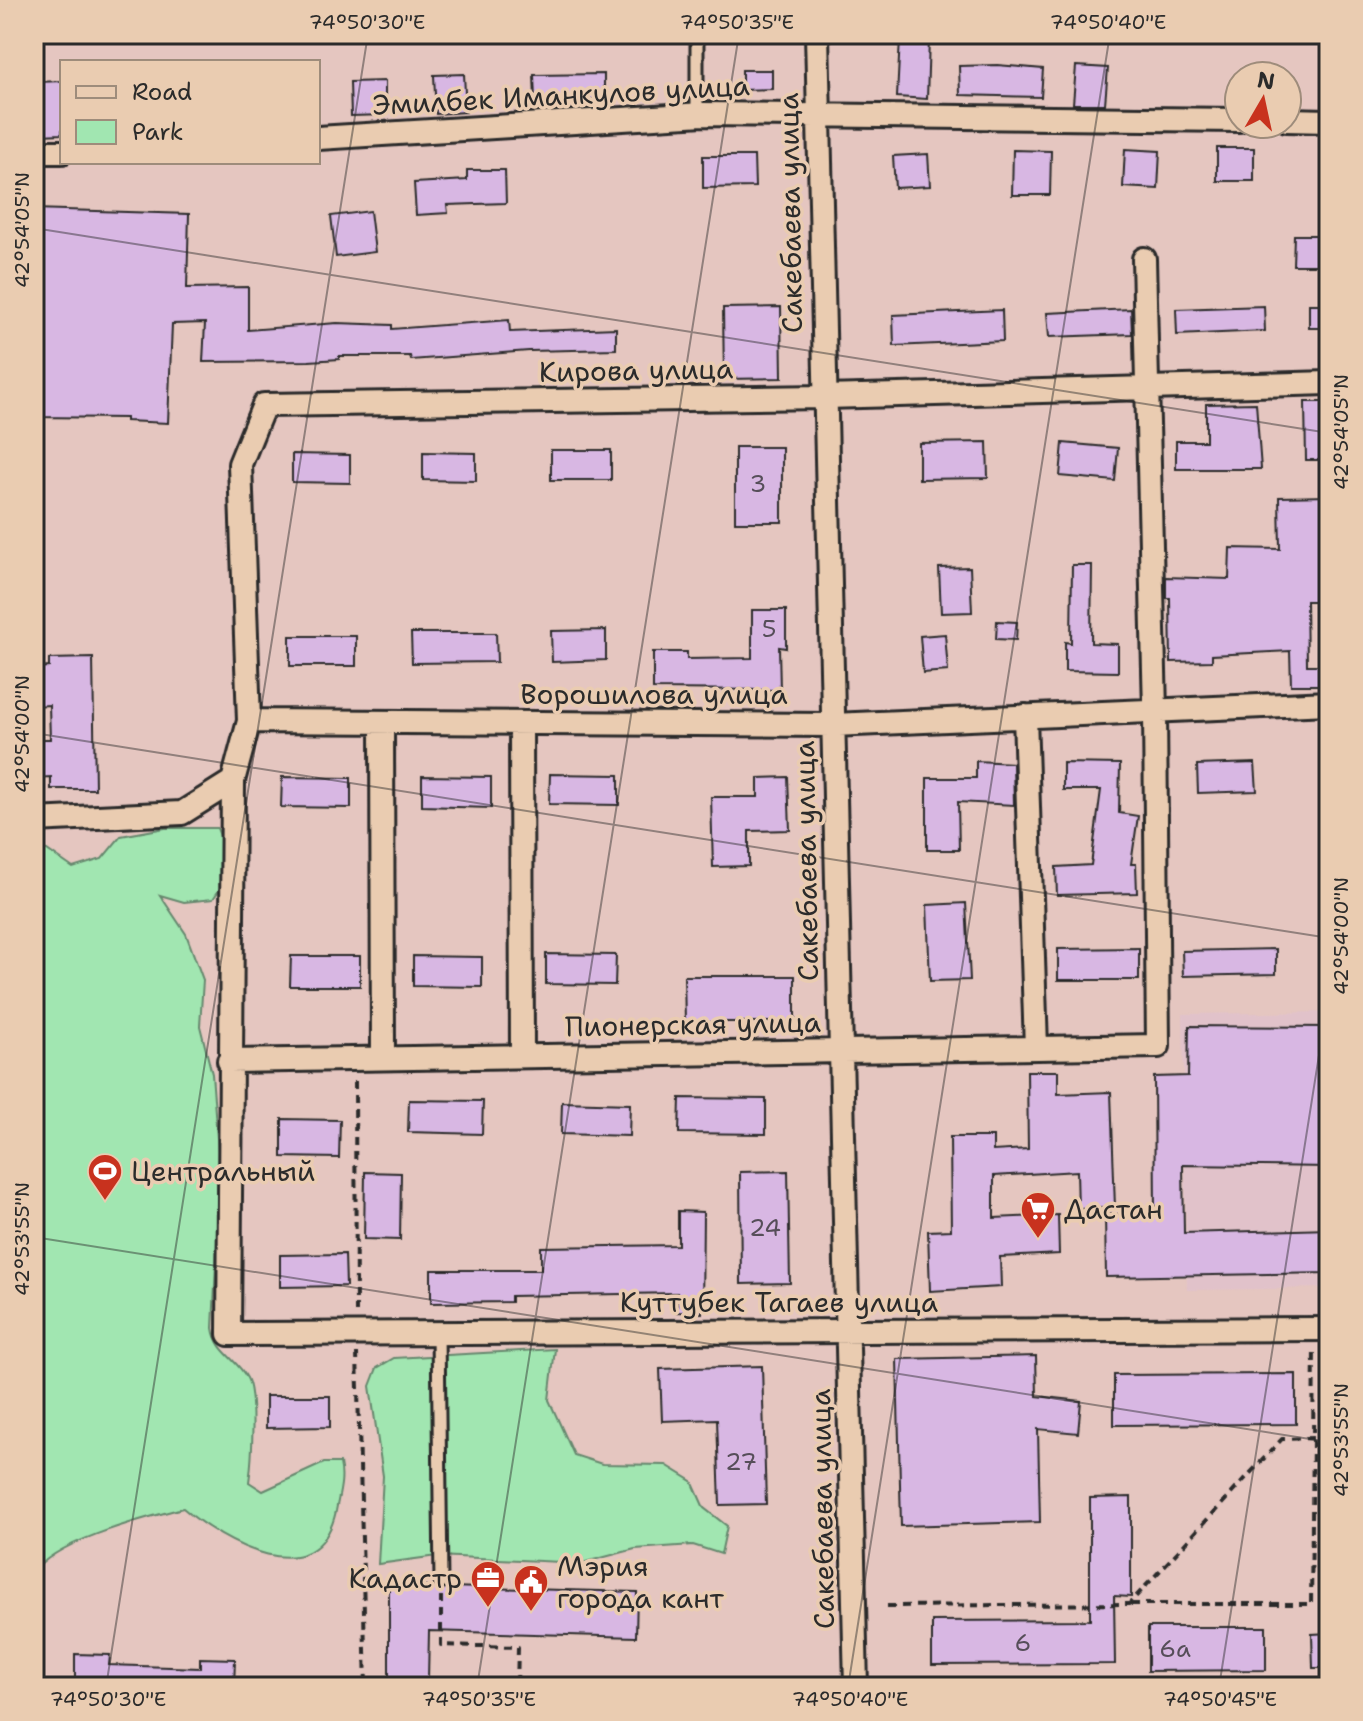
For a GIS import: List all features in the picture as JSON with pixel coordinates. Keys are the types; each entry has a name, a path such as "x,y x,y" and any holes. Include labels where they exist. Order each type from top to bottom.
{"street":[{"name":"Сакебаева улица","path":"817,34 856,1687"},
{"name":"Эмилбек Иманкулов улица","path":"320,138 697,114 1223,120"},
{"path":"1303,120 1329,121"},
{"path":"34,152 60,152"},
{"path":"1144,259 1155,711"},
{"name":"Кирова улица","path":"249,721 240,464 264,405 825,397 1329,383"},
{"name":"Ворошилова улица","path":"249,721 833,725 1329,703"},
{"name":"Пионерская улица","path":"229,1061 1158,1046 1155,711"},
{"path":"1025,716 1036,1048"},
{"path":"229,1061 233,781 249,721"},
{"path":"382,722 383,1058"},
{"path":"521,723 522,1056"},
{"path":"34,820 182,813 233,781"},
{"name":"Куттубек Тагаев улица","path":"229,1061 229,1334 1321,1329"}],"lane":[{"path":"697,34 697,114"},
{"path":"438,1333 441,1582"}],"path":[{"path":"355,1059 356,1333 366,1687"},
{"path":"887,1606 1311,1604 1313,1438 1321,1329"},
{"path":"1129,1604 1282,1439 1313,1438"},
{"path":"441,1582 441,1645 518,1647 517,1687"}],"shaded area":[{"path":"1329,1012 1329,1288 1187,1290 1183,1014"}],"green space":[{"path":"165,828 217,828 226,856 226,873 213,899 184,902 160,895 186,934 203,980 200,1026 212,1074 220,1177 213,1328 218,1343 243,1371 250,1386 252,1428 249,1482 263,1491 324,1463 340,1463 340,1493 326,1537 310,1551 290,1557 244,1547 200,1522 183,1508 80,1541 44,1561 34,1573 34,848 47,850 73,868 102,859 121,836"},
{"path":"555,1349 549,1400 574,1455 602,1464 666,1465 692,1481 704,1508 727,1526 721,1554 693,1545 635,1549 582,1563 437,1556 378,1564 383,1476 370,1386 377,1368 394,1358"}],"building":[{"path":"900,38 929,39 927,99 897,97"},
{"path":"959,66 1043,69 1041,97 960,95"},
{"path":"1076,66 1108,68 1105,104 1073,104"},
{"path":"742,70 772,70 772,89 742,90"},
{"path":"464,74 466,112 436,114 434,75"},
{"path":"604,74 604,99 535,100 534,75"},
{"path":"60,81 60,134 40,135 37,82"},
{"path":"385,81 385,115 351,116 350,82"},
{"path":"1217,148 1254,148 1254,181 1217,181"},
{"path":"1125,149 1160,151 1158,189 1123,187"},
{"path":"1013,150 1051,151 1050,195 1012,195"},
{"path":"928,154 930,186 895,188 893,156"},
{"path":"703,156 754,156 755,187 703,188"},
{"path":"467,170 505,170 506,203 447,205 448,213 416,215 414,183 467,180"},
{"path":"34,209 189,214 187,288 248,287 248,330 337,323 392,325 392,329 509,320 510,332 616,328 616,349 529,351 411,360 410,356 339,356 339,359 309,361 203,362 205,323 172,324 168,423 126,421 126,418 34,417"},
{"path":"370,211 375,252 336,257 331,216"},
{"path":"1294,235 1320,235 1319,265 1293,265"},
{"path":"1309,304 1329,304 1329,328 1309,328"},
{"path":"1264,306 1265,331 1177,335 1176,309"},
{"path":"781,307 782,378 724,379 723,308"},
{"path":"1131,309 1132,334 1049,337 1047,313"},
{"path":"1002,310 1003,341 894,346 893,315"},
{"path":"1305,402 1329,402 1329,460 1306,460"},
{"path":"1256,403 1261,469 1176,469 1176,441 1206,441 1206,404"},
{"path":"987,442 988,478 919,479 919,443"},
{"path":"1063,443 1118,448 1115,481 1060,476"},
{"path":"735,447 782,447 782,522 735,522"},
{"path":"551,450 611,450 611,480 551,480"},
{"path":"423,452 476,453 476,481 423,480"},
{"path":"292,454 350,455 350,483 292,482"},
{"path":"1329,496 1329,601 1306,601 1307,665 1329,665 1329,685 1291,685 1290,651 1212,655 1212,661 1171,662 1170,598 1166,598 1166,577 1229,579 1230,548 1280,549 1279,497"},
{"path":"1072,565 1092,565 1091,643 1118,644 1118,672 1065,671 1065,642 1071,643"},
{"path":"970,567 972,612 941,613 939,568"},
{"path":"752,610 786,610 786,648 779,647 780,690 653,689 653,652 687,652 687,659 752,658"},
{"path":"997,621 1017,622 1016,640 996,639"},
{"path":"606,630 606,660 552,662 551,631"},
{"path":"411,633 496,633 497,662 412,663"},
{"path":"945,634 948,671 923,673 920,636"},
{"path":"290,636 356,636 356,666 290,666"},
{"path":"93,658 95,789 51,789 51,777 34,778 34,739 50,739 49,705 34,706 34,668 49,667 49,659"},
{"path":"976,761 1013,763 1014,805 958,802 959,850 927,850 927,778 976,778"},
{"path":"1063,763 1120,764 1119,813 1138,816 1131,864 1136,864 1137,893 1057,895 1056,867 1091,865 1101,790 1063,790"},
{"path":"1255,763 1257,791 1198,793 1197,765"},
{"path":"550,774 619,775 619,805 549,804"},
{"path":"422,776 491,777 491,808 422,806"},
{"path":"282,777 351,778 351,808 281,807"},
{"path":"788,777 790,830 749,831 749,866 713,867 711,797 758,797 758,778"},
{"path":"966,903 970,980 930,981 927,905"},
{"path":"1139,948 1139,980 1058,980 1058,949"},
{"path":"1276,949 1276,974 1183,976 1182,951"},
{"path":"546,954 616,955 615,985 546,984"},
{"path":"291,956 360,956 360,986 290,986"},
{"path":"413,956 482,957 482,987 413,986"},
{"path":"684,976 795,976 795,1022 685,1022"},
{"path":"1189,1026 1329,1027 1329,1167 1183,1165 1184,1233 1329,1229 1329,1273 1106,1277 1105,1214 1155,1214 1154,1077 1188,1076"},
{"path":"1027,1071 1058,1071 1058,1094 1111,1092 1115,1208 1078,1209 1077,1171 994,1176 994,1218 1058,1215 1059,1254 1000,1257 1001,1287 930,1291 928,1231 951,1230 950,1137 993,1137 993,1151 1028,1149"},
{"path":"680,1098 766,1099 766,1134 679,1133"},
{"path":"409,1100 483,1101 482,1134 408,1132"},
{"path":"562,1102 630,1104 629,1136 561,1134"},
{"path":"282,1119 340,1120 339,1158 282,1157"},
{"path":"788,1171 790,1283 741,1284 740,1172"},
{"path":"365,1172 401,1173 400,1240 364,1239"},
{"path":"678,1211 703,1212 702,1313 677,1312 677,1293 511,1296 511,1302 431,1303 431,1270 541,1270 541,1247 678,1245"},
{"path":"345,1254 346,1286 280,1287 280,1255"},
{"path":"1036,1356 1037,1396 1081,1401 1078,1433 1038,1429 1040,1522 901,1526 897,1359"},
{"path":"762,1366 766,1504 720,1505 717,1419 662,1421 660,1369"},
{"path":"1296,1374 1296,1424 1114,1425 1114,1375"},
{"path":"266,1396 330,1396 330,1427 266,1428"},
{"path":"1131,1497 1131,1597 1114,1596 1115,1664 932,1665 932,1621 1090,1620 1090,1498"},
{"path":"389,1586 434,1586 440,1590 448,1587 637,1592 636,1637 429,1631 428,1680 389,1679"},
{"path":"1148,1627 1266,1627 1266,1670 1148,1671"},
{"path":"1329,1633 1329,1668 1313,1668 1312,1634"},
{"path":"75,1654 110,1655 109,1665 200,1668 200,1658 235,1659 234,1687 75,1683"}],"place":[{"name":"Центральный","path":"105,1202"},
{"name":"Дастан","path":"1038,1240"},
{"name":"Кадастр","path":"488,1609"},
{"name":"Мэрия города кант","path":"531,1613"}]}
